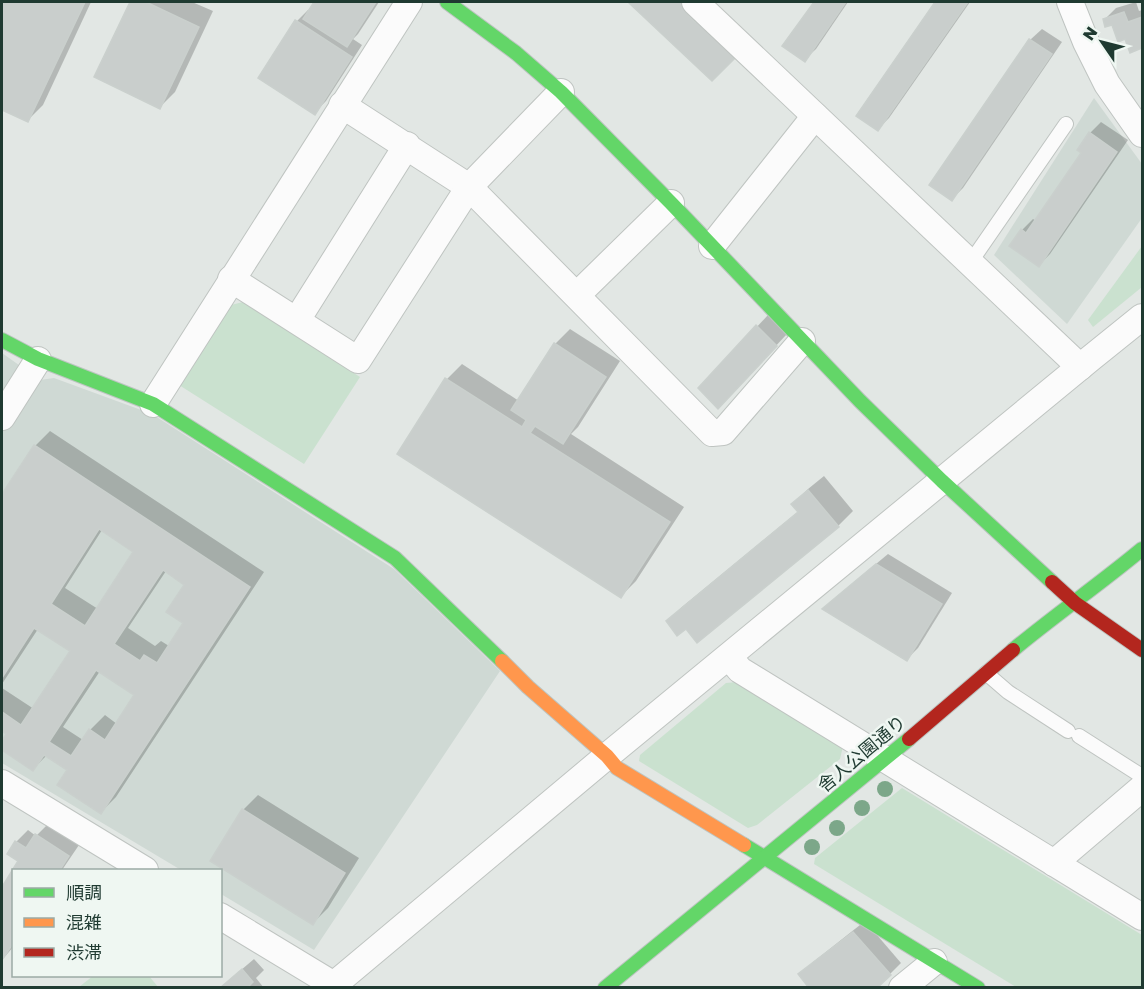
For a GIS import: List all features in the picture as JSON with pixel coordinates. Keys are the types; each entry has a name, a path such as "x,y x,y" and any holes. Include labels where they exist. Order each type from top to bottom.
{"street":[{"path":"153,404 409,2"},
{"path":"447,2 476,10 671,203 802,341 942,481 1075,603 1143,650"},
{"path":"694,2 1080,367"},
{"path":"1070,2 1086,42 1107,84 1140,123"},
{"path":"231,279 358,360 469,187 561,92"},
{"path":"342,105 469,187 712,433 723,432 802,341"},
{"path":"712,246 814,116"},
{"path":"297,320 407,145"},
{"path":"577,295 671,203"},
{"path":"222,917 334,986 607,756 1143,317"},
{"path":"2,340 38,360 153,404 395,558 528,687 607,756 617,768 978,987"},
{"path":"2,417 38,360"},
{"name":"舎人公園通り","path":"605,987 886,758 1039,628 1075,603 1143,549"},
{"path":"729,657 740,670 1143,917"},
{"path":"2,783 143,869"},
{"path":"1054,863 1143,788"},
{"path":"902,987 934,962"}],"lane":[{"path":"970,262 1066,124"},
{"path":"986,673 1008,692 1143,779"}],"shaded area":[{"path":"1094,98 1142,164 1142,218 1067,324 994,255"},
{"path":"2,353 40,380 54,378 152,414 394,569 500,671 314,950 222,895 222,869 179,869 2,763"}],"green space":[{"path":"1142,246 1142,287 1093,327 1088,320"},
{"path":"243,302 360,377 304,464 179,385 231,305"},
{"path":"737,682 843,746 840,759 757,825 748,828 639,761 640,755 726,683"},
{"path":"902,788 1142,935 1142,987 1016,987 814,864 815,858"},
{"path":"92,977 150,977 158,987 79,987"}],"building":[{"path":"2,2 85,2 28,122 2,110"},
{"path":"130,2 146,2 199,27 160,109 94,77"},
{"path":"314,2 376,2 347,47 303,19"},
{"path":"628,2 680,2 692,12 689,16 695,22 698,18 737,56 712,81"},
{"path":"814,2 846,2 805,62 782,46"},
{"path":"935,2 968,2 878,131 856,116"},
{"path":"1124,12 1128,22 1142,17 1142,48 1130,53 1125,39 1118,42 1112,25 1105,27 1103,19"},
{"path":"295,20 352,57 315,115 258,78"},
{"path":"1029,39 1052,54 952,201 929,185"},
{"path":"1089,132 1117,152 1039,267 1009,246 1021,229 1026,233 1081,153 1077,150"},
{"path":"756,325 777,346 718,409 698,388"},
{"path":"554,343 606,377 563,444 535,426 530,433 670,522 621,598 397,454 445,378 522,427 526,420 511,410"},
{"path":"34,445 250,587 101,814 57,785 67,770 44,755 33,771 2,750 2,741 6,734 2,731 2,712 21,725 70,651 34,628 2,678 2,494","holes":["99,529 133,552 85,626 51,604","163,570 184,585 166,612 183,623 157,663 144,655 140,661 114,644","96,670 134,695 105,740 89,729 71,756 49,742"]},
{"path":"808,490 839,527 697,643 686,629 677,636 666,621 798,512 791,504"},
{"path":"876,564 942,604 907,661 822,609"},
{"path":"242,809 345,873 313,925 210,861"},
{"path":"35,834 69,856 61,869 13,869 18,861 7,854 15,841 26,848"},
{"path":"12,871 12,945 2,960 2,887"},
{"path":"853,932 891,975 877,988 809,988 798,974"},
{"path":"242,969 253,982 247,988 220,988"}],"traffic: fast":[{"path":"447,2 516,53 561,92 671,203 860,401 942,481 1052,582"},
{"path":"2,340 38,359 153,404 395,558 502,661"},
{"path":"1013,650 1142,549"},
{"path":"605,988 909,739"},
{"path":"744,845 978,988"}],"traffic: slow":[{"path":"502,661 528,687 607,756 617,768 744,845"}],"traffic: jam":[{"path":"1052,582 1075,603 1142,650"},
{"path":"909,739 1013,650"}]}
